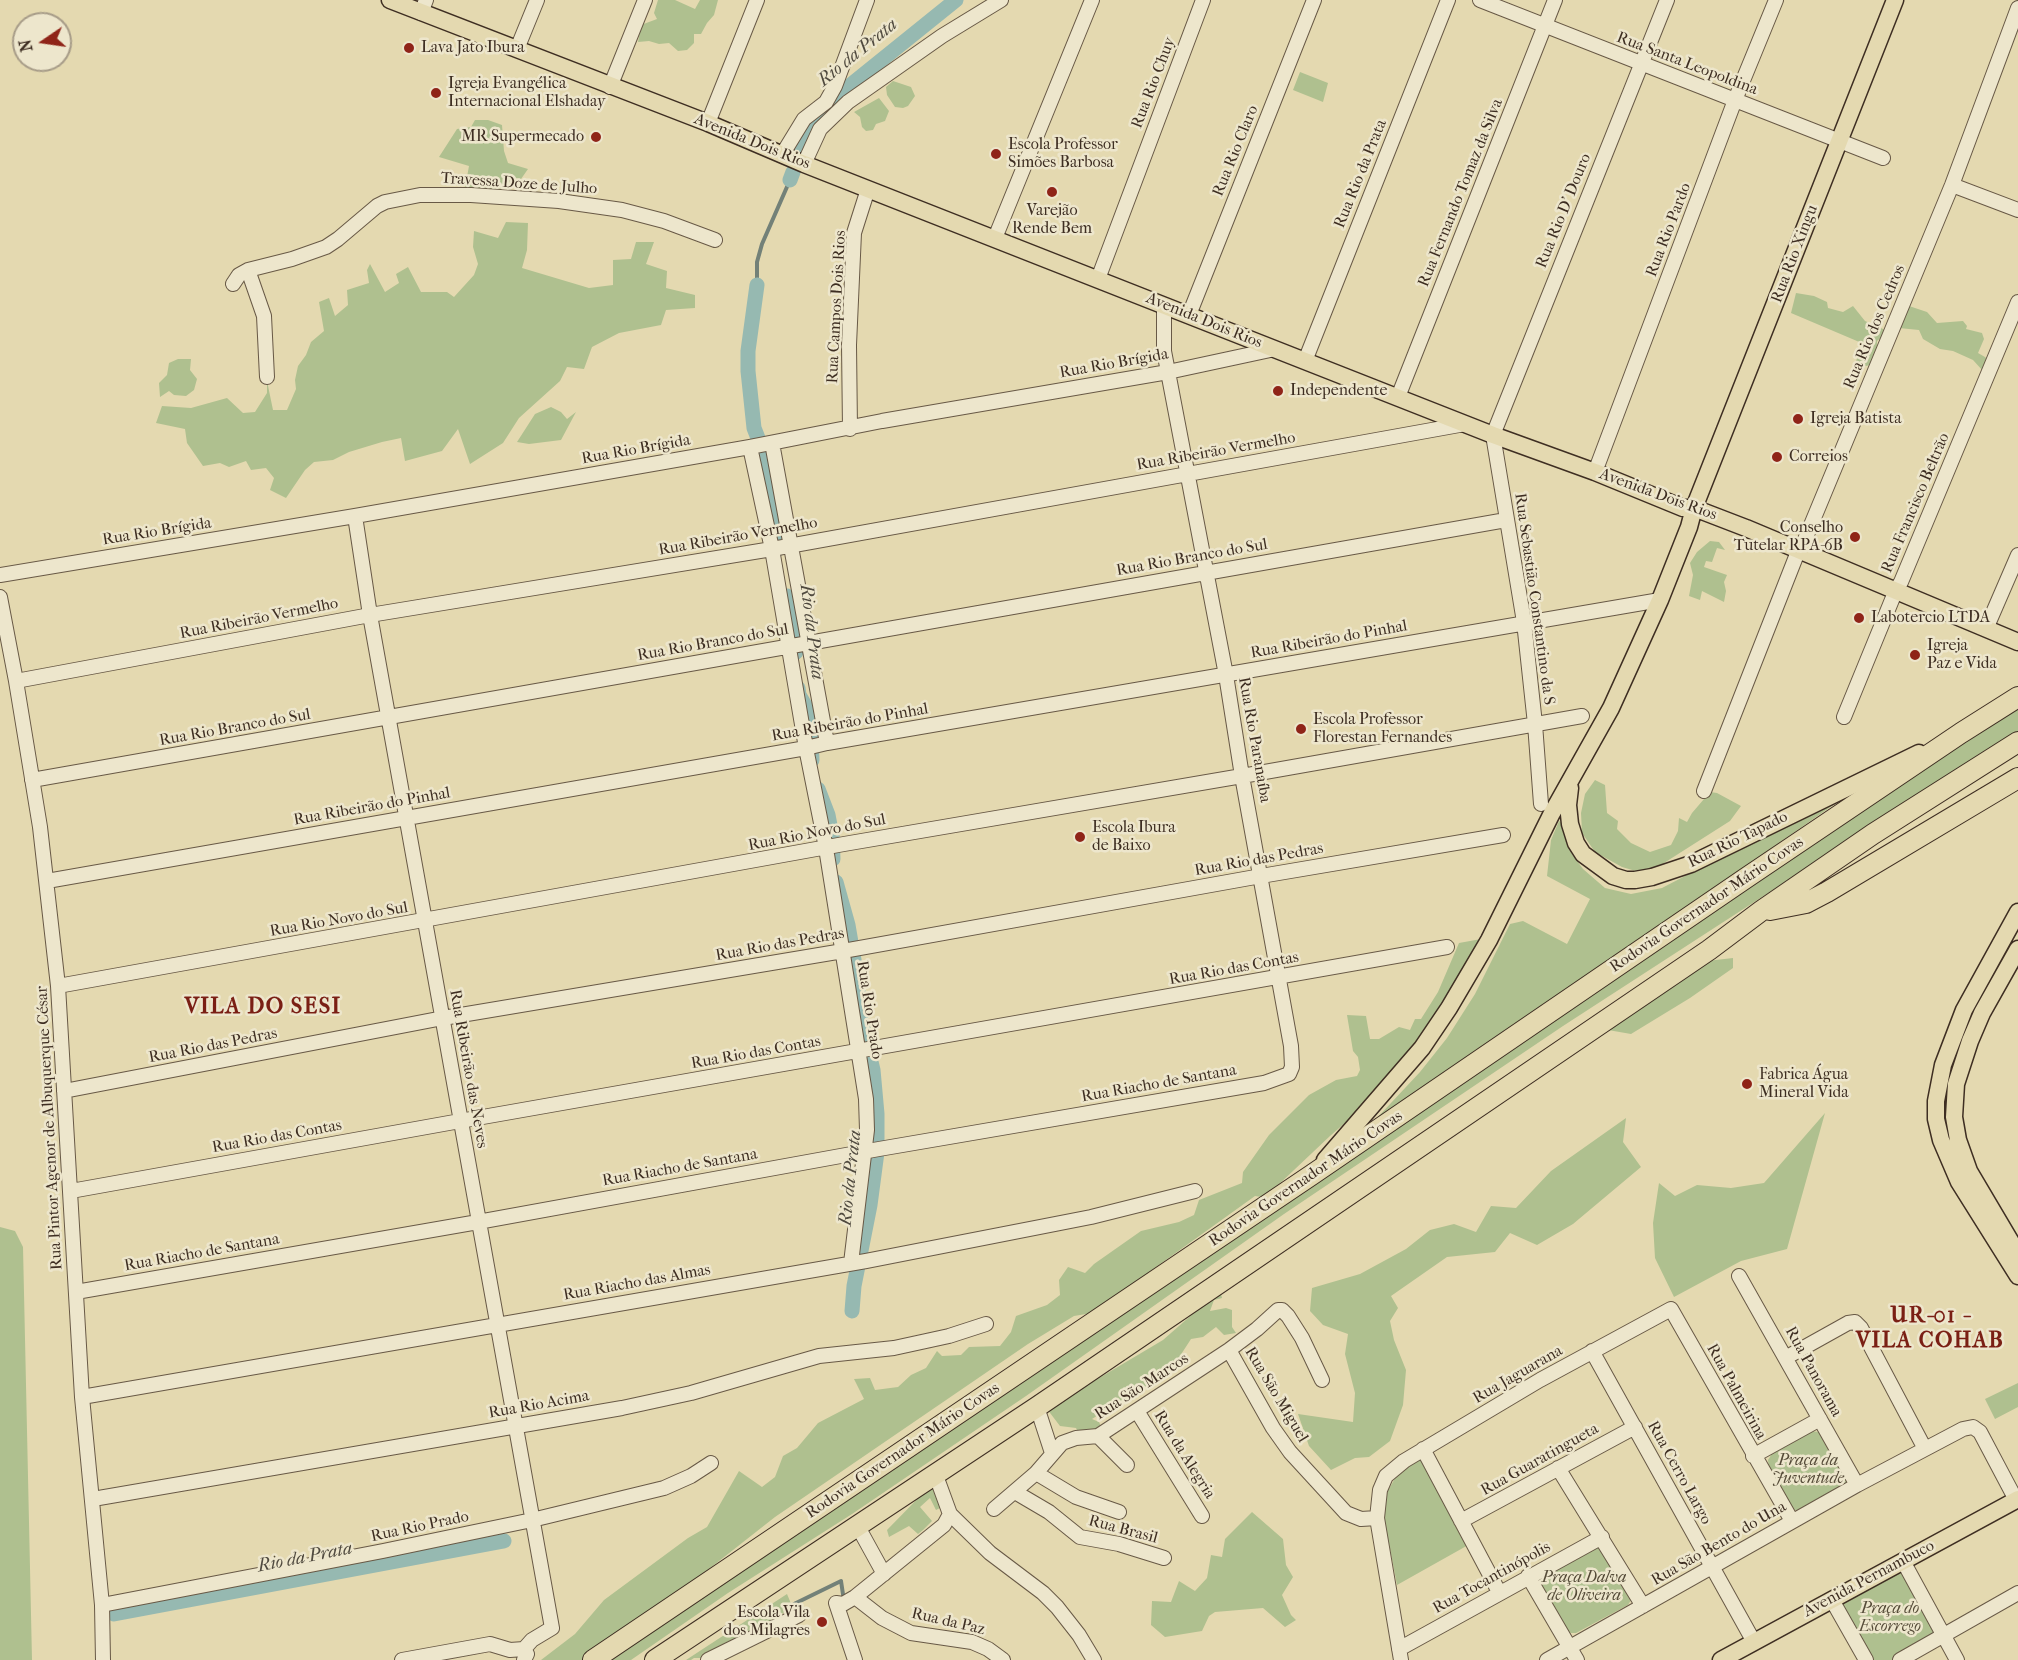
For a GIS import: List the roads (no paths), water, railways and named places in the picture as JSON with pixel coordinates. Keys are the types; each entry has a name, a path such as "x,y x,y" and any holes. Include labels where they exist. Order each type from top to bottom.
{"highway":[{"name":"Rodovia Governador Mário Covas","path":"593,1660 1961,733 2018,697"},
{"path":"655,1660 1037,1407 1709,950 1761,911 1873,834 2018,742"},
{"path":"1761,911 1806,903 2018,778"}],"main road":[{"name":"Avenida Dois Rios","path":"390,0 424,6 518,49 610,87 708,123 804,164 1492,435 1595,472 1683,508 1694,508 1799,549 2018,642"},
{"name":"Rua Rio Xingu","path":"1694,508 1895,0"},
{"name":"Rua Rio Tapado","path":"1313,1174 1422,1048 1449,1008 1489,940 1552,813 1611,708 1660,600 1689,527 1694,508"},
{"name":"Rua Rio Tapado","path":"1571,781 1568,806 1570,824 1576,843 1583,854 1613,876 1626,880 1652,878 1691,864 1961,733"},
{"path":"2018,912 1964,1010 1943,1065 1936,1101 1936,1119 1941,1140 1959,1182 2018,1276"},
{"path":"2018,949 1985,1007 1970,1041 1956,1084 1954,1117 1958,1140 1969,1171 2018,1255"},
{"name":"Avenida Pernambuco","path":"1721,1660 2017,1500"}],"street":[{"path":"518,49 537,0"},
{"path":"610,87 645,0"},
{"path":"708,123 757,0"},
{"path":"782,154 804,119 825,102 835,86 867,0"},
{"path":"804,164 820,129 848,102 942,36 1001,0"},
{"path":"995,238 1092,0"},
{"name":"Rua Rio Chuy","path":"1098,279 1203,0"},
{"name":"Rua Rio Claro","path":"1189,315 1314,0"},
{"name":"Rua Rio da Prata","path":"1305,361 1448,0"},
{"name":"Rua Santa Leopoldina","path":"1480,0 1883,158"},
{"name":"Rua Fernando Tomaz da Silva","path":"1398,397 1555,0"},
{"name":"Rua Rio D' Douro","path":"1492,435 1667,0"},
{"name":"Rua Rio Pardo","path":"1595,472 1735,100 1776,0"},
{"name":"Rua Rio dos Cedros","path":"1704,791 1799,549 1804,542 1952,185 2018,8"},
{"path":"1952,185 2018,210"},
{"name":"Rua Campos Dois Rios","path":"850,429 849,345 854,233 868,189"},
{"name":"Travessa Doze de Julho","path":"233,284 248,270 292,259 326,247 377,206 397,198 420,195 471,195 559,201 622,210 664,221 715,240"},
{"path":"248,270 263,312 267,377"},
{"name":"Rua Francisco Beltrão","path":"1844,717 2018,303"},
{"name":"Rua Rio Paranaíba","path":"1164,305 1163,339 1168,372 1226,675 1291,1046 1292,1059 1289,1074"},
{"name":"Rua Rio Brígida","path":"0,575 355,516 850,429 1168,372 1275,349"},
{"name":"Rua Ribeirão Vermelho","path":"16,681 370,615 782,547 1465,424"},
{"name":"Rua Sebastião Constantino da S","path":"1492,435 1524,622 1535,724 1540,804"},
{"name":"Rua Rio Prado","path":"771,443 782,547 798,644 807,748 832,847 849,950 867,1107 870,1151 856,1262"},
{"name":"Rua Rio Prado","path":"751,446 782,547 798,644 825,743"},
{"name":"Rua Ribeirão das Neves","path":"355,516 370,615 552,1628 532,1640 524,1655"},
{"name":"Rua Rio Branco do Sul","path":"32,780 1506,520"},
{"path":"1986,629 2018,555"},
{"name":"Rua Pintor Agenor de Albuquerque César","path":"0,597 32,780 47,881 58,986 82,1397 102,1605 103,1660"},
{"name":"Rua Ribeirão do Pinhal","path":"47,881 825,743 1660,600"},
{"name":"Rua Rio Novo do Sul","path":"58,986 832,847 1582,716"},
{"name":"Rua Rio das Pedras","path":"64,1091 443,1018 849,950 1503,835"},
{"name":"Rua Rio das Contas","path":"70,1191 460,1120 860,1052 1447,947"},
{"name":"Rua Riacho de Santana","path":"76,1292 1264,1083 1289,1074"},
{"name":"Rua Riacho das Almas","path":"82,1397 856,1262 1091,1217 1195,1191"},
{"name":"Rua Panorama","path":"1739,1275 1857,1485"},
{"name":"Rua Jaguarana","path":"1377,1518 1380,1490 1386,1476 1404,1461 1592,1351 1671,1309"},
{"name":"Rua Palmeirina","path":"1671,1309 1792,1521"},
{"name":"Rua São Marcos","path":"994,1509 1036,1473 1062,1443 1098,1436 1229,1350 1273,1314 1282,1310 1302,1338 1322,1380"},
{"path":"1786,1357 1848,1323 1855,1322 1861,1328 1925,1449"},
{"name":"Rua Rio Acima","path":"93,1498 622,1408 744,1379 819,1356 894,1348 949,1336 986,1324"},
{"name":"Rua São Miguel","path":"1229,1350 1273,1428 1290,1452 1347,1513 1356,1518 1377,1518"},
{"name":"Rua Cerro Largo","path":"1592,1351 1754,1642"},
{"path":"1037,1407 1052,1453"},
{"name":"Rua da Alegria","path":"1137,1411 1202,1516"},
{"path":"1753,1456 1821,1419"},
{"name":"Rua São Bento do Una","path":"1547,1660 1792,1521 1963,1429 1973,1426 1980,1432 2017,1500"},
{"name":"Rua Guaratingueta","path":"1461,1521 1635,1427"},
{"path":"1098,1436 1127,1465"},
{"path":"1423,1449 1499,1592"},
{"path":"532,1520 664,1488 691,1476 711,1463"},
{"path":"1558,1468 1643,1606"},
{"path":"935,1473 950,1514 990,1553 1057,1607 1070,1622 1094,1660"},
{"name":"Rua Brasil","path":"1036,1473 1076,1497 1119,1512"},
{"name":"Rua Brasil","path":"1015,1492 1049,1512 1080,1537 1119,1544 1164,1558"},
{"path":"855,1660 846,1601 884,1574 944,1525 950,1514"},
{"path":"1377,1518 1400,1654"},
{"name":"Rua Rio Prado","path":"102,1605 532,1520"},
{"path":"857,1525 884,1574"},
{"name":"Rua Tocantinópolis","path":"1400,1654 1499,1592 1602,1537"},
{"path":"1903,1561 1957,1660"},
{"path":"1528,1576 1577,1660"},
{"path":"1900,1660 2018,1593"},
{"path":"1832,1600 1866,1660"},
{"name":"Rua da Paz","path":"846,1601 911,1633 972,1642 988,1649 1003,1660"},
{"path":"708,1660 799,1615"},
{"path":"402,1660 490,1644 524,1655"}],"waterway":[{"name":"Rio da Prata","path":"802,150 817,112 956,0"},
{"name":"Rio da Prata","path":"790,180 793,172"},
{"name":"Rio da Prata","path":"757,285 757,262 762,244 790,180"},
{"name":"Rio da Prata","path":"757,285 748,351 748,371 754,428 765,456 770,506 778,549"},
{"name":"Rio da Prata","path":"787,596 796,652"},
{"name":"Rio da Prata","path":"798,688 799,695 810,714 812,760"},
{"name":"Rio da Prata","path":"818,789 828,815 833,859"},
{"name":"Rio da Prata","path":"836,882 848,925 858,983 859,1012 873,1070 877,1114 877,1152 870,1205 854,1286 852,1311"},
{"name":"Rio da Prata","path":"114,1614 504,1541"},
{"path":"794,1604 841,1581 844,1601"}],"place":[{"name":"Lava Jato Ibura","path":"409,48"},
{"name":"Igreja Evangélica Internacional Elshaday","path":"436,93"},
{"name":"MR Supermecado","path":"596,137"},
{"name":"Escola Professor Simões Barbosa","path":"996,154"},
{"name":"Varejão Rende Bem","path":"1052,192"},
{"name":"Independente","path":"1278,391"},
{"name":"Igreja Batista","path":"1798,419"},
{"name":"Correios","path":"1777,457"},
{"name":"Conselho Tutelar RPA-6B","path":"1855,537"},
{"name":"Labotercio LTDA","path":"1859,618"},
{"name":"Igreja Paz e Vida","path":"1915,655"},
{"name":"Escola Professor Florestan Fernandes","path":"1301,729"},
{"name":"Escola Ibura de Baixo","path":"1080,837"},
{"name":"Fabrica Água Mineral Vida","path":"1747,1084"},
{"name":"Escola Vila dos Milagres","path":"822,1622"}],"district":[{"name":"VILA DO SESI","path":"263,1008"},
{"name":"UR-01 - VILA COHAB","path":"1930,1330"}],"park label":[{"name":"Praça da Juventude","path":"1808,1470"},
{"name":"Praça Dalva de Oliveira","path":"1584,1587"},
{"name":"Praça do Escorrego","path":"1890,1618"}]}
